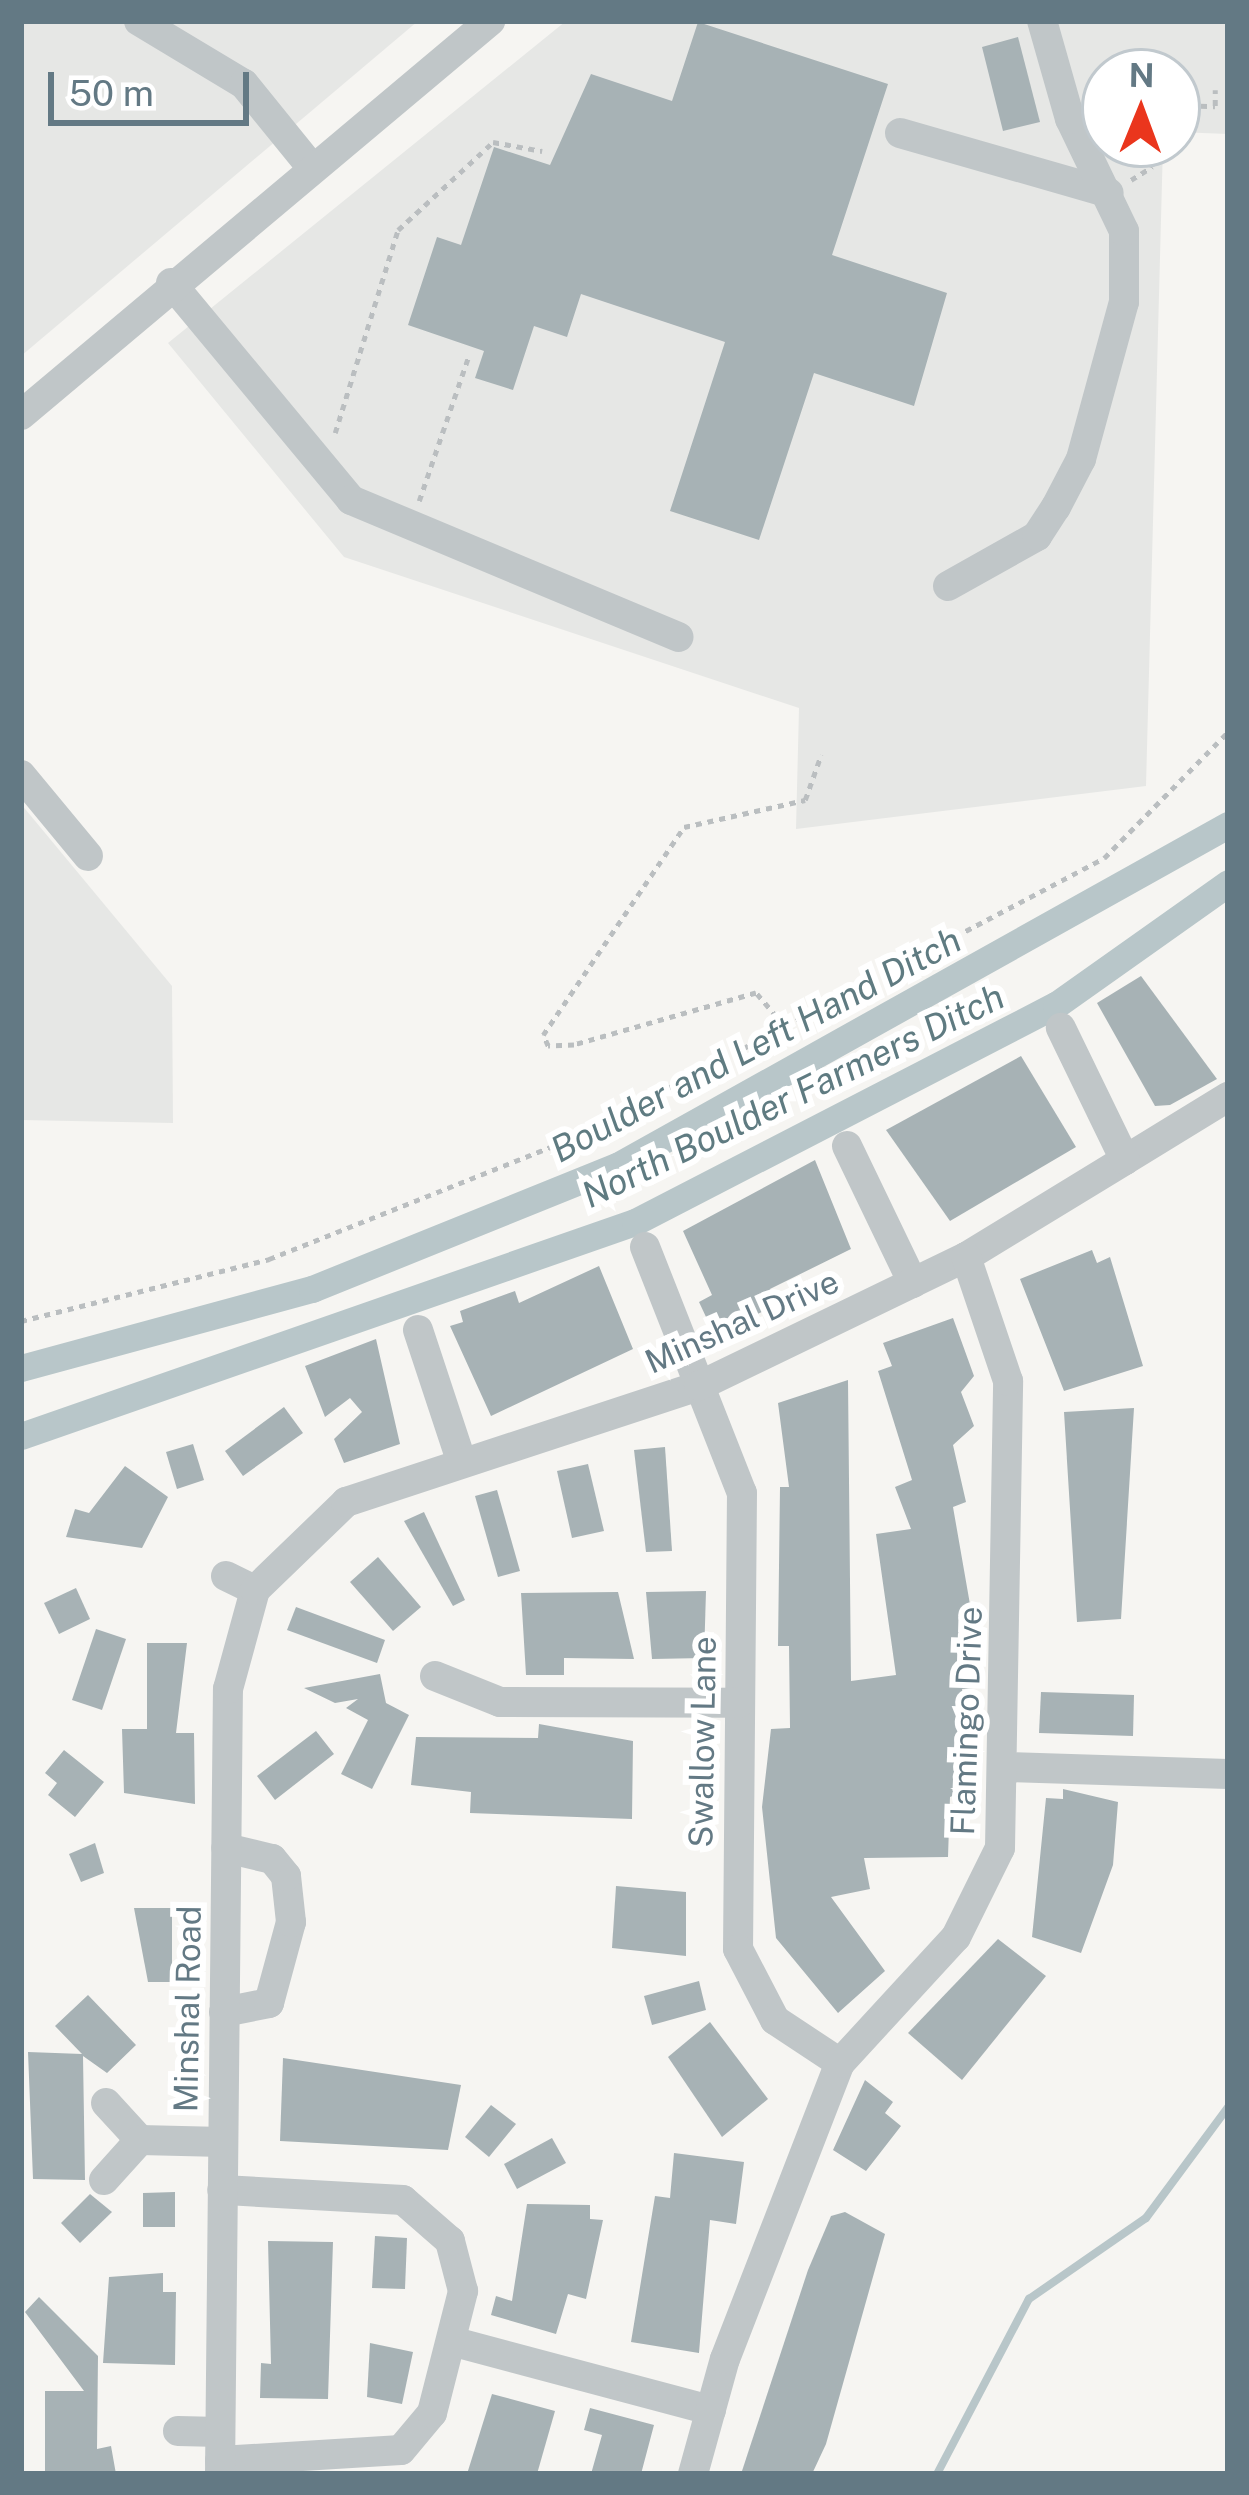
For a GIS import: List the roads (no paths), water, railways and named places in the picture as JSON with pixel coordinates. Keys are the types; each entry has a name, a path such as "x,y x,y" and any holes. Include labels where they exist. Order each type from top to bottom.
{"street":[{"path":"139,21 244,84 311,168"},
{"path":"21,415 170,283 490,21"},
{"path":"948,586 1037,536 1082,459 1124,302 1111,198 1070,119 1042,21"},
{"path":"900,133 1111,198"},
{"path":"170,283 351,500 410,529 678,637"},
{"path":"21,775 88,856"},
{"path":"1061,1028 1126,1160"},
{"name":"Minshal Drive","path":"255,1590 346,1502 699,1386 966,1257 1228,1097"},
{"path":"847,1146 913,1283"},
{"name":"Swallow Lane","path":"645,1246 742,1493 738,1949 775,2020 840,2063"},
{"name":"Flamingo Drive","path":"693,2474 711,2410 840,2063 977,1906 1000,1848 1005,1767 1008,1381 966,1257"},
{"path":"418,1330 462,1463"},
{"path":"226,1576 255,1590"},
{"name":"Minshal Road","path":"220,2456 228,1689 255,1590"},
{"path":"435,1676 500,1702 739,1703"},
{"path":"1005,1767 1228,1774"},
{"path":"224,2012 269,2003 292,1922 286,1876 272,1859 226,1848"},
{"path":"106,2103 140,2140 223,2142"},
{"path":"104,2180 140,2140"},
{"path":"178,2432 220,2456 377,2459 414,2455 433,2413 463,2290 451,2220 375,2193 222,2190"},
{"path":"452,2341 711,2410"}],"waterway":[{"name":"Boulder and Left Hand Ditch","path":"21,1368 312,1289 617,1166 1228,825"},
{"name":"North Boulder Farmers Ditch","path":"21,1436 635,1222 1056,1005 1228,883"},
{"path":"937,2474 1029,2299 1146,2218 1228,2107"}]}
